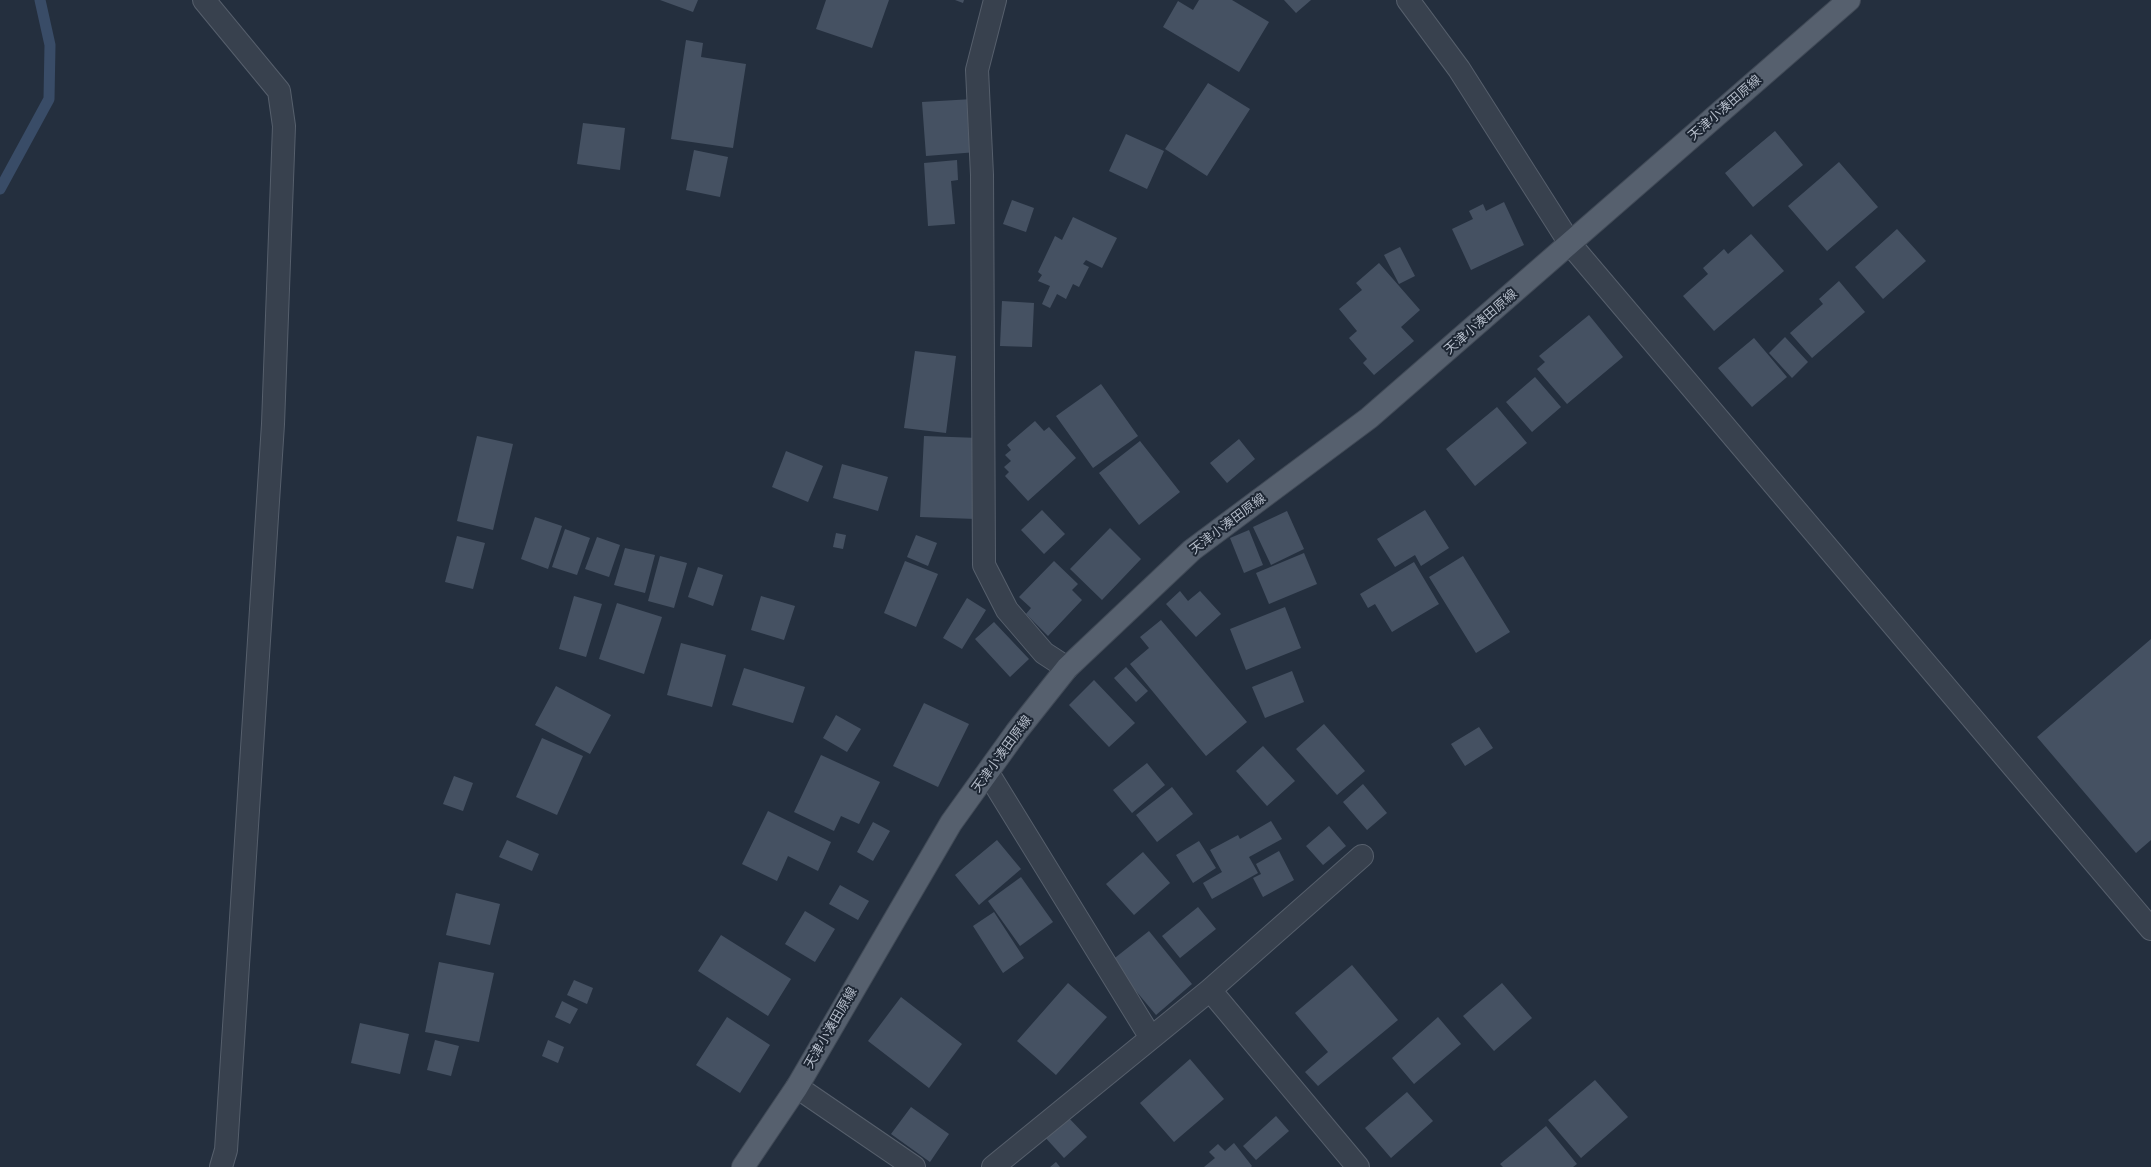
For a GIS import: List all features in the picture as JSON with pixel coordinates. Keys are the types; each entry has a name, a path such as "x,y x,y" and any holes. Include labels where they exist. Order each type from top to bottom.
{"main road":[{"name":"天津小湊田原線","path":"742,1167 797,1087 951,823 1017,731 1067,668 1192,550 1369,418 1570,245 1849,0"}],"street":[{"path":"204,0 279,91 284,126 273,424 226,1150 220,1167"},
{"path":"995,0 977,70 982,175 984,565 1007,610 1044,653 1067,668"},
{"path":"1408,0 1459,68 1570,245 2151,929"},
{"path":"988,773 1151,1038"},
{"path":"993,1167 1210,990 1362,856"},
{"path":"1210,990 1358,1167"},
{"path":"797,1087 914,1167"}],"building":[{"path":"660,0 698,0 693,12"},
{"path":"826,0 889,0 872,48 816,29"},
{"path":"955,0 964,0 963,3"},
{"path":"1199,0 1232,0 1269,22 1239,72 1163,27 1178,1 1193,10"},
{"path":"1284,0 1311,0 1296,13"},
{"path":"686,40 703,43 701,57 746,64 733,148 671,139"},
{"path":"1208,83 1250,109 1207,176 1165,149"},
{"path":"973,99 977,152 926,156 922,102"},
{"path":"583,123 625,128 620,170 577,164"},
{"path":"1775,131 1803,165 1753,207 1725,173"},
{"path":"1126,134 1164,151 1147,189 1109,171"},
{"path":"694,150 728,157 720,197 686,190"},
{"path":"957,160 958,180 951,181 955,224 928,226 924,163"},
{"path":"1839,162 1878,207 1827,251 1788,206"},
{"path":"1012,200 1034,208 1026,232 1003,224"},
{"path":"1504,202 1524,245 1471,270 1452,229 1473,219 1469,211 1483,204 1486,211"},
{"path":"1073,217 1117,238 1102,268 1086,260 1083,264 1089,267 1079,287 1073,284 1066,299 1057,294 1050,308 1042,304 1050,286 1038,281 1042,275 1038,272 1055,236 1062,240"},
{"path":"1897,229 1926,261 1883,299 1855,267"},
{"path":"1751,234 1784,271 1714,331 1683,296 1708,274 1703,268 1724,249 1728,254"},
{"path":"1400,247 1415,276 1399,284 1384,255"},
{"path":"1379,263 1420,310 1401,327 1414,341 1374,375 1363,363 1367,359 1349,338 1357,331 1339,309 1362,290 1356,283"},
{"path":"1839,281 1865,312 1812,358 1790,333 1823,304 1819,299"},
{"path":"1002,301 1034,303 1032,347 1000,346"},
{"path":"1589,315 1623,357 1567,404 1537,369 1545,362 1539,356"},
{"path":"1785,337 1808,362 1792,378 1769,353"},
{"path":"1754,338 1787,377 1752,407 1718,368"},
{"path":"915,351 956,356 946,433 904,428"},
{"path":"1535,377 1561,407 1532,432 1506,402"},
{"path":"1101,384 1138,436 1093,468 1056,416"},
{"path":"1497,407 1527,443 1475,486 1446,449"},
{"path":"1035,421 1044,431 1049,427 1076,458 1028,501 1005,476 1009,472 1004,467 1011,461 1005,455 1011,450 1007,445"},
{"path":"477,436 513,444 493,530 457,521"},
{"path":"924,436 979,438 976,519 920,517"},
{"path":"1239,439 1255,459 1227,483 1210,463"},
{"path":"1140,441 1180,492 1139,525 1099,473"},
{"path":"786,451 823,466 808,502 772,487"},
{"path":"842,464 888,477 878,511 833,498"},
{"path":"1042,510 1065,534 1044,554 1021,530"},
{"path":"1425,510 1449,548 1421,566 1415,555 1395,567 1377,539"},
{"path":"1287,511 1304,549 1271,565 1253,527"},
{"path":"535,517 562,526 548,569 521,559"},
{"path":"1110,528 1141,559 1102,600 1070,569"},
{"path":"565,529 590,538 577,575 552,567"},
{"path":"1249,530 1263,565 1244,573 1230,538"},
{"path":"836,533 846,535 843,549 833,547"},
{"path":"916,535 937,543 928,566 907,557"},
{"path":"457,536 485,543 473,589 445,582"},
{"path":"597,537 620,545 609,577 585,569"},
{"path":"625,548 655,555 645,593 614,585"},
{"path":"1304,553 1317,584 1269,604 1256,573"},
{"path":"660,556 687,563 674,608 648,601"},
{"path":"1463,556 1510,632 1476,653 1429,577"},
{"path":"905,561 938,574 916,627 884,613"},
{"path":"1054,561 1078,584 1072,590 1082,600 1048,636 1026,614 1031,608 1019,597"},
{"path":"1414,562 1439,604 1392,632 1375,604 1368,608 1360,594"},
{"path":"698,567 723,575 713,606 688,597"},
{"path":"1180,591 1188,601 1200,591 1221,614 1196,637 1166,604"},
{"path":"574,596 602,604 586,657 559,649"},
{"path":"761,596 795,606 784,640 751,630"},
{"path":"967,598 986,610 962,649 943,638"},
{"path":"617,603 662,617 644,674 599,659"},
{"path":"1285,607 1301,648 1246,670 1230,629"},
{"path":"1161,620 1247,722 1206,756 1130,664 1149,648 1140,637"},
{"path":"994,622 1029,659 1010,677 975,639"},
{"path":"2151,639 2151,840 2136,853 2037,737"},
{"path":"681,643 726,655 712,707 667,695"},
{"path":"1126,667 1148,691 1136,702 1114,678"},
{"path":"744,668 805,687 793,723 732,705"},
{"path":"1292,671 1304,702 1265,718 1252,687"},
{"path":"1094,680 1135,723 1109,747 1069,705"},
{"path":"556,686 611,715 590,754 535,725"},
{"path":"924,703 969,724 938,787 893,766"},
{"path":"836,715 861,729 847,752 823,738"},
{"path":"1324,724 1365,771 1337,795 1296,749"},
{"path":"1479,727 1493,748 1465,766 1451,744"},
{"path":"542,738 583,756 557,815 516,797"},
{"path":"1263,746 1295,781 1267,806 1236,771"},
{"path":"821,755 880,782 859,824 841,816 834,831 794,812"},
{"path":"1147,763 1165,785 1132,813 1113,790"},
{"path":"454,776 473,783 463,811 443,804"},
{"path":"1363,784 1387,813 1367,830 1343,802"},
{"path":"1172,787 1193,814 1157,842 1136,815"},
{"path":"768,811 831,842 818,871 788,856 777,881 742,864"},
{"path":"1271,821 1282,839 1249,857 1258,873 1212,899 1203,883 1222,872 1210,850 1238,835 1240,839"},
{"path":"873,822 890,831 873,861 857,852"},
{"path":"1329,826 1346,846 1323,865 1306,846"},
{"path":"507,840 539,854 532,871 499,857"},
{"path":"997,840 1021,869 979,905 955,875"},
{"path":"1199,841 1216,868 1193,883 1176,855"},
{"path":"1279,851 1294,880 1263,897 1253,878 1261,874 1256,864"},
{"path":"1143,852 1170,883 1134,915 1106,884"},
{"path":"1021,877 1053,922 1020,946 988,901"},
{"path":"840,885 869,901 858,920 829,904"},
{"path":"456,893 500,904 490,945 446,935"},
{"path":"1198,907 1216,929 1180,958 1162,936"},
{"path":"805,911 835,929 815,962 785,944"},
{"path":"994,912 1024,958 1003,973 973,926"},
{"path":"1149,931 1192,984 1156,1015 1111,961"},
{"path":"721,935 791,979 768,1016 698,971"},
{"path":"439,962 494,973 479,1042 425,1032"},
{"path":"1352,965 1398,1020 1318,1086 1305,1072 1328,1052 1295,1013"},
{"path":"574,980 593,988 587,1004 567,995"},
{"path":"1068,983 1107,1017 1056,1075 1017,1041"},
{"path":"1502,983 1532,1018 1494,1051 1463,1016"},
{"path":"901,997 962,1044 929,1088 868,1041"},
{"path":"562,1001 578,1009 570,1024 555,1017"},
{"path":"727,1017 770,1045 740,1093 696,1065"},
{"path":"1438,1017 1461,1044 1414,1084 1392,1058"},
{"path":"360,1023 409,1034 400,1074 351,1063"},
{"path":"435,1040 459,1046 451,1076 427,1070"},
{"path":"548,1040 564,1047 558,1063 542,1056"},
{"path":"1190,1059 1224,1099 1174,1142 1140,1103"},
{"path":"1595,1080 1628,1117 1581,1158 1548,1120"},
{"path":"1407,1092 1433,1121 1391,1158 1365,1128"},
{"path":"911,1107 949,1134 930,1162 891,1134"},
{"path":"1066,1115 1087,1137 1064,1158 1043,1135"},
{"path":"1276,1116 1289,1131 1256,1160 1243,1146"},
{"path":"1546,1126 1577,1164 1573,1167 1503,1167 1500,1164"},
{"path":"1234,1143 1252,1166 1251,1167 1204,1167 1215,1158 1209,1152 1218,1144 1225,1151"},
{"path":"1056,1162 1060,1167 1050,1167"}],"waterway":[{"path":"0,189 49,99 50,45 40,0"}]}
